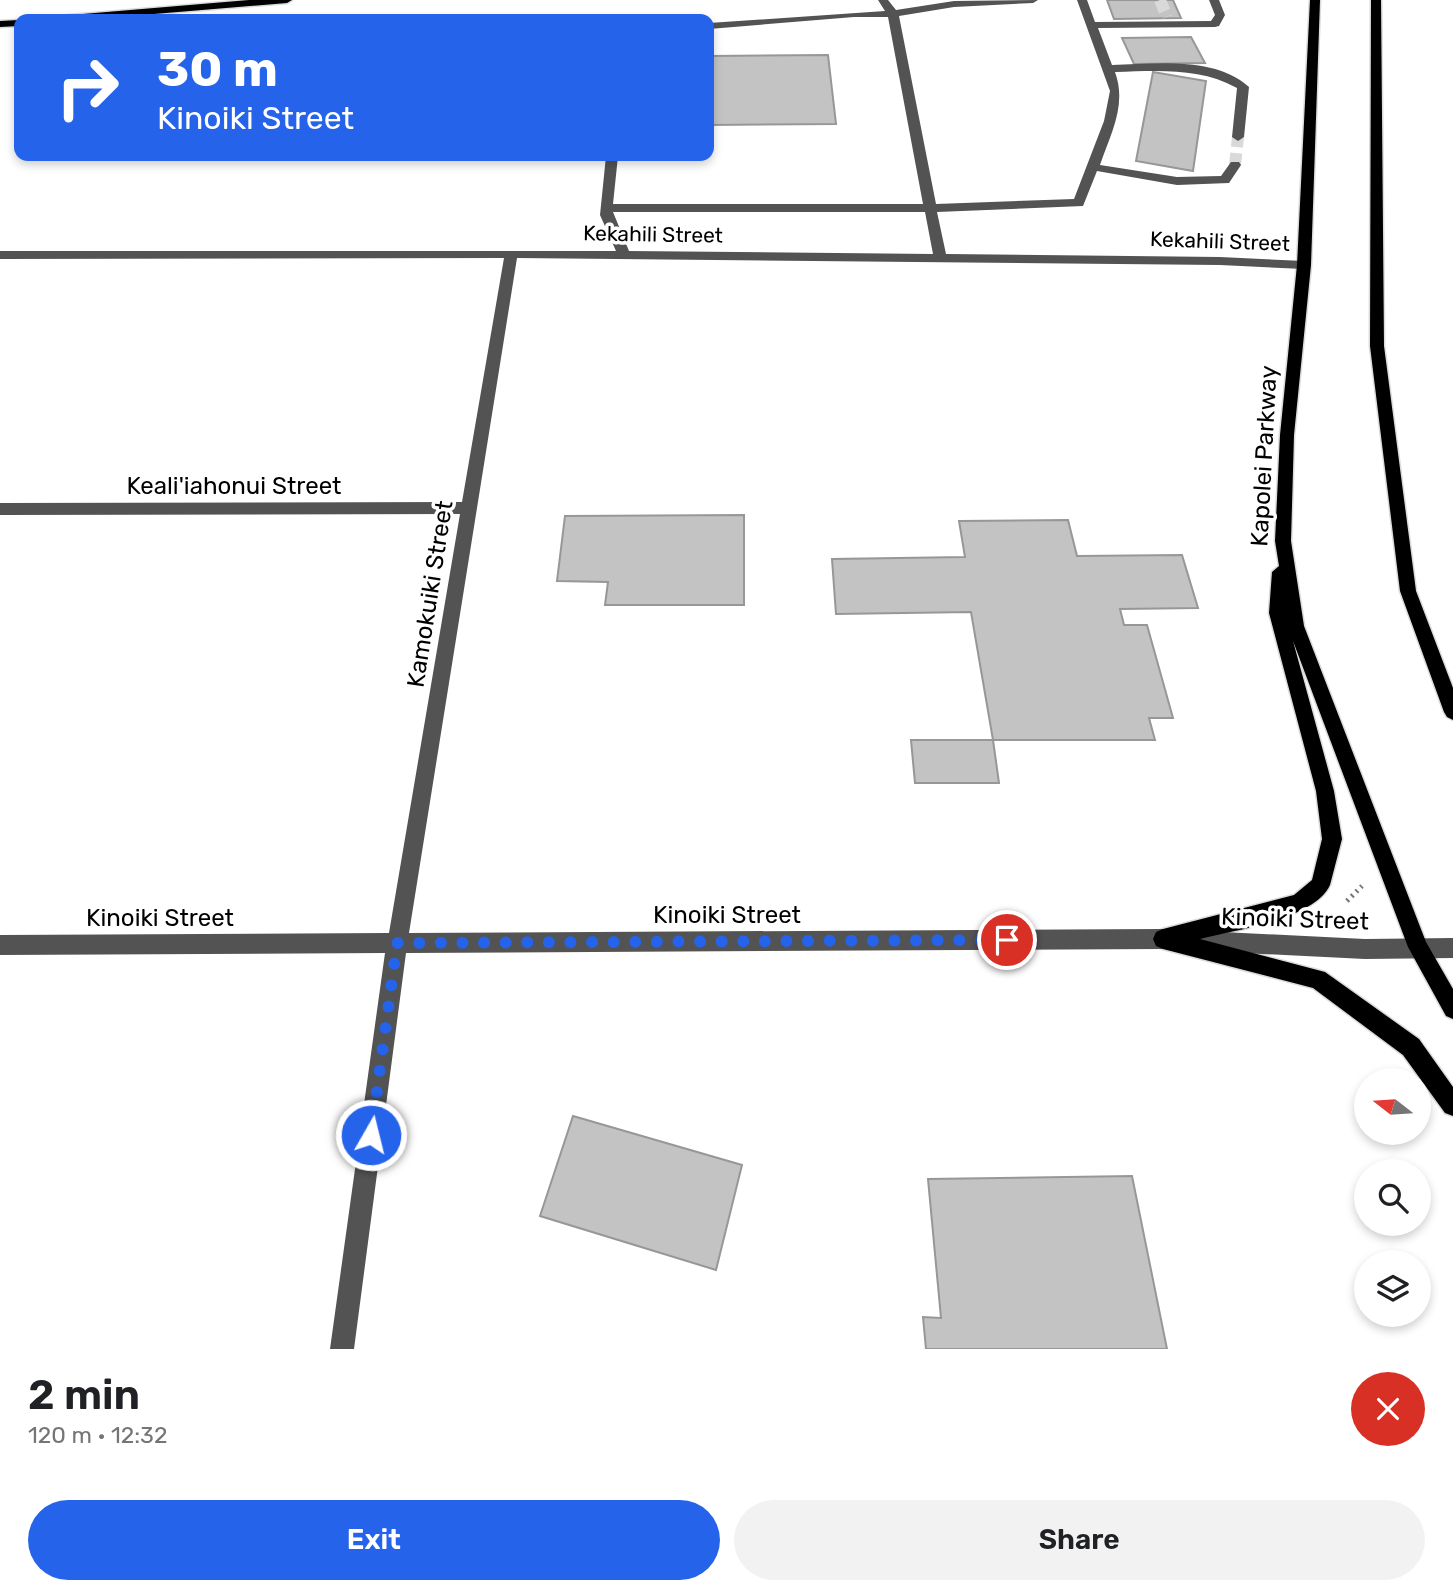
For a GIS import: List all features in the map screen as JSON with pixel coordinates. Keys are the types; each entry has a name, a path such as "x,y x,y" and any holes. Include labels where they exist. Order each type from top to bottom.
{"main road":[{"path":"119,14 287,0"},
{"name":"Kapolei Parkway","path":"1315,0 1304,265 1287,435 1283,541 1296,626 1418,947 1453,1009"},
{"path":"1376,0 1377,346 1408,591 1453,712"},
{"path":"1163,939 1299,903 1320,885 1332,839 1325,791 1277,613 1283,541"},
{"path":"1432,656 1453,678"},
{"path":"1163,939 1318,979 1412,1047 1453,1105"}],"street":[{"path":"883,0 893,14 940,258"},
{"path":"714,26 854,13 893,14 954,4 1033,0"},
{"path":"607,208 931,208 1079,203 1110,121 1116,91 1082,0"},
{"path":"1091,25 1169,21 1215,24 1220,15 1214,0"},
{"path":"1107,69 1175,68 1228,77 1243,87 1238,137"},
{"path":"612,161 606,215 624,255"},
{"path":"1093,167 1204,183 1225,180 1235,165"},
{"name":"Kekahili Street","path":"0,256 511,254 1220,261 1304,265"},
{"name":"Kamokuiki Street","path":"342,1349 397,943 511,254"},
{"name":"Keali'iahonui Street","path":"0,509 469,508"},
{"name":"Kinoiki Street","path":"0,944 1163,939 1366,949 1453,948"}],"path":[{"path":"1336,897 1342,906 1362,886"}],"building":[{"path":"1107,0 1173,0 1181,18 1114,19"},
{"path":"1191,37 1205,63 1134,64 1122,38"},
{"path":"828,55 836,124 714,125 714,56"},
{"path":"1153,72 1206,81 1193,171 1136,161"},
{"path":"744,515 744,605 605,605 608,582 557,581 565,516"},
{"path":"1068,520 1077,556 1182,555 1198,608 1120,609 1124,625 1147,625 1173,718 1149,718 1155,740 993,740 971,612 836,614 832,559 965,557 959,521"},
{"path":"911,740 993,740 999,783 915,783"},
{"path":"573,1116 742,1165 716,1270 540,1216"},
{"path":"1132,1176 1167,1349 926,1349 923,1317 941,1318 928,1179"}],"tunnel":[{"path":"1160,0 1167,17"},
{"path":"1235,165 1238,137"}],"route":[{"path":"371,1135 397,943 1007,940"}]}
